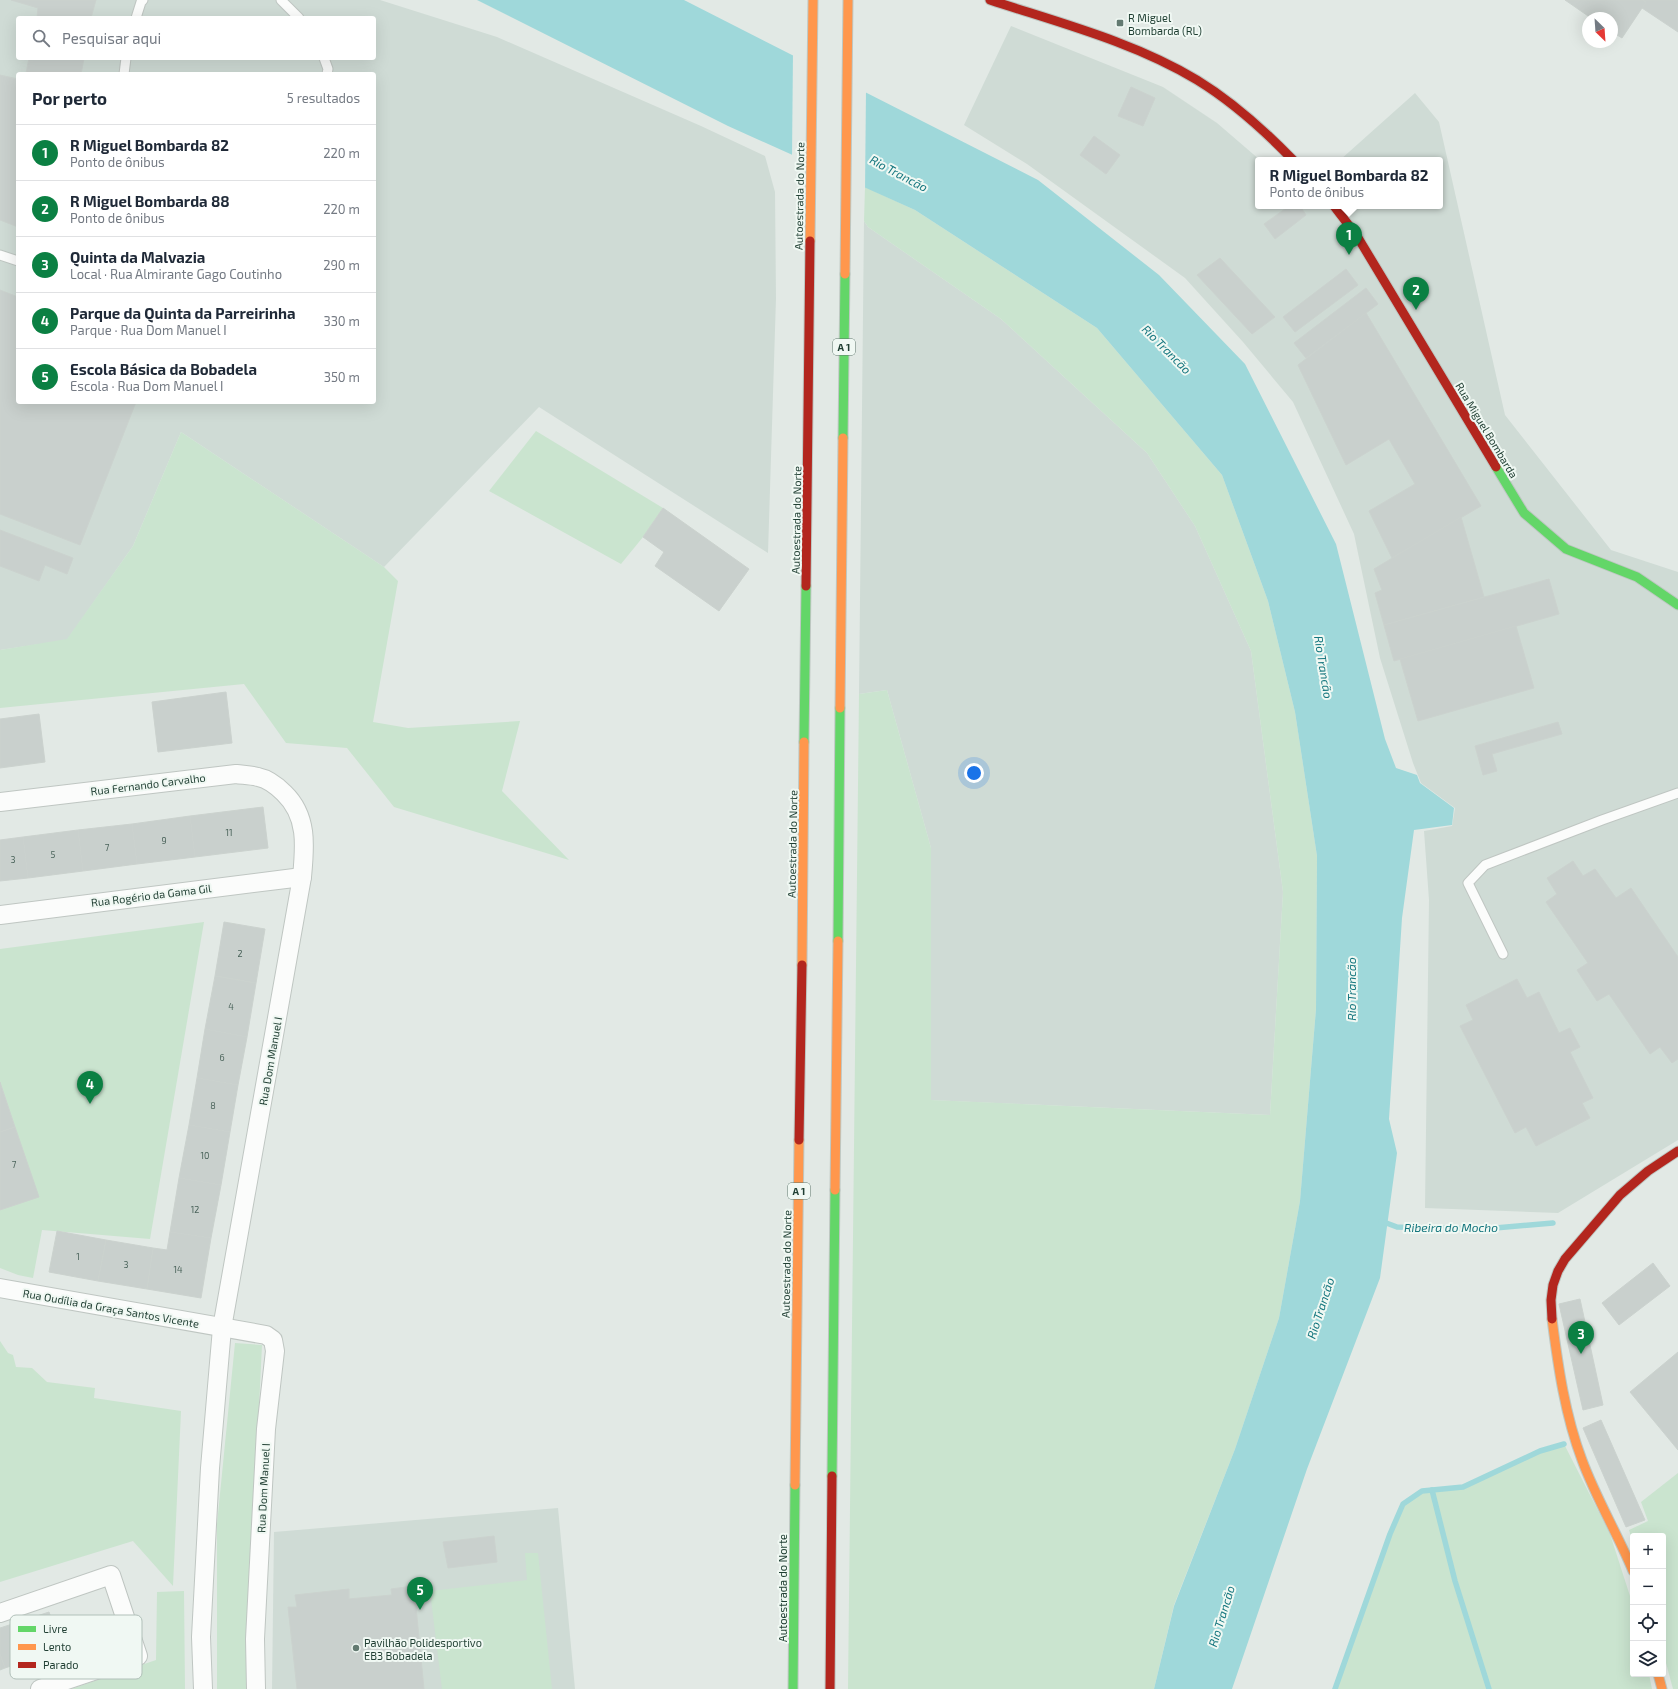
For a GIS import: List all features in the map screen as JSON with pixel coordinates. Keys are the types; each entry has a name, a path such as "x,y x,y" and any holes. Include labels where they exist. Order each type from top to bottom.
{"main road":[{"name":"Autoestrada do Norte","path":"793,1689 806,694 813,0"},
{"name":"A 1","path":"830,1689 848,0"},
{"path":"990,0 1105,38 1153,57 1196,80 1224,98 1249,118 1290,157"},
{"name":"Rua Miguel Bombarda","path":"1336,209 1357,236 1394,295 1478,439 1524,513 1566,549 1637,577 1678,605"},
{"path":"1632,1569 1590,1481 1576,1444 1565,1400 1557,1351 1552,1312 1552,1287 1555,1277 1564,1261 1611,1205 1633,1183 1664,1159 1678,1151"},
{"path":"1659,1677 1662,1689"}],"street":[{"path":"1637,577 1678,592"},
{"name":"Rua Fernando Carvalho","path":"0,802 236,774 259,777 277,786 289,797"},
{"name":"Rua Dom Manuel I","path":"203,1689 201,1637 210,1468 222,1328 302,877 305,848 303,823 298,810 289,797"},
{"name":"Rua Rogério da Gama Gil","path":"0,915 302,877"},
{"name":"Rua Oudília da Graça Santos Vicente","path":"0,1288 222,1328"},
{"name":"Rua Dom Manuel I","path":"222,1328 266,1335 273,1340 276,1351 266,1429 255,1639 256,1689"},
{"path":"0,1613 111,1575 124,1615"},
{"path":"40,1689 70,1679"}],"lane":[{"path":"137,16 143,0"},
{"path":"281,0 297,16"},
{"path":"124,72 126,60"},
{"path":"325,60 328,69 327,72"},
{"path":"0,255 16,260"},
{"path":"1502,954 1468,883 1485,865 1678,793"}],"shaded area":[{"path":"0,0 380,0 497,37 701,126 765,156 775,192 776,298 768,553 539,407 384,567 181,432 133,546 67,640 0,650"},
{"path":"1011,26 1163,87 1217,123 1257,157 1255,157 1255,209 1443,209 1443,157 1343,157 1415,93 1439,122 1505,415 1611,550 1678,572 1678,1140 1558,1213 1425,1208 1429,900 1424,831 1452,826 1455,808 1421,783 1413,763 1380,658 1354,534 1293,402 1243,342 1185,278 1027,164 964,125"},
{"path":"864,221 868,227 1001,319 1147,453 1195,526 1251,651 1283,892 1270,1115 930,1100 931,848 887,690 859,694"},
{"path":"558,1508 575,1689 272,1689 274,1532"}],"green space":[{"path":"865,187 915,210 1097,328 1222,475 1268,601 1295,712 1317,856 1316,1009 1300,1201 1279,1318 1235,1449 1174,1605 1154,1689 848,1689 859,694 887,690 931,848 931,1100 1270,1115 1283,892 1251,651 1195,526 1147,453 1001,319 868,227 864,221"},
{"path":"536,431 663,508 643,537 621,564 489,491"},
{"path":"181,432 384,567 398,581 373,722 408,728 520,721 502,791 569,860 394,807 347,748 286,743 244,684 0,708 0,650 67,639 133,546"},
{"path":"204,922 150,1239 42,1230 33,1278 18,1275 0,1268 0,1210 38,1196 0,1082 0,949"},
{"path":"0,1341 8,1353 13,1355 16,1367 32,1368 47,1382 95,1388 94,1398 181,1411 173,1586 133,1541 0,1582"},
{"path":"235,1343 262,1345 250,1594 253,1689 217,1689 217,1524"},
{"path":"1564,1444 1610,1534 1630,1596 1630,1677 1650,1677 1652,1689 1335,1689 1390,1534 1403,1504 1422,1491 1463,1487 1540,1451"},
{"path":"1678,1473 1678,1689 1673,1689 1666,1663 1666,1533 1630,1533 1629,1530 1648,1521 1641,1502"},
{"path":"525,1553 538,1553 552,1689 442,1689 430,1591 527,1580"},
{"path":"184,1591 185,1689 71,1689 100,1679 142,1679 142,1665 156,1660 157,1592"}],"water":[{"name":"Rio Trancão","path":"477,0 684,0 1038,180 1159,275 1245,364 1336,544 1385,739 1396,768 1417,775 1420,783 1454,808 1452,825 1414,830 1402,918 1389,1119 1397,1153 1380,1278 1307,1469 1232,1689 1154,1689 1174,1606 1235,1449 1279,1318 1300,1201 1316,1009 1317,856 1295,712 1268,601 1222,475 1097,328 915,210 728,126"}],"pier":[{"path":"793,53 866,90 865,190 792,157"}],"building":[{"path":"11,0 96,0 92,16 37,16 38,8"},
{"path":"1565,0 1643,0 1646,2 1622,38 1618,36 1618,12 1582,12"},
{"path":"1643,0 1678,0 1678,32 1642,8 1646,2"},
{"path":"29,60 84,60 81,72 26,72"},
{"path":"0,75 16,79 16,226 0,220"},
{"path":"1131,87 1155,98 1143,126 1118,116"},
{"path":"1094,136 1120,155 1106,174 1080,155"},
{"path":"1285,209 1302,209 1306,215 1275,239 1264,224"},
{"path":"1220,258 1275,317 1252,334 1197,275"},
{"path":"1346,269 1358,285 1295,332 1283,317"},
{"path":"1366,288 1378,304 1306,358 1294,343"},
{"path":"0,290 16,296 16,404 135,404 80,545 0,514"},
{"path":"1366,313 1481,506 1392,558 1369,511 1415,484 1389,439 1346,465 1298,365"},
{"path":"663,508 749,569 719,611 655,566 664,552 643,537"},
{"path":"1461,517 1484,597 1384,625 1375,593 1382,590 1374,569"},
{"path":"0,530 73,558 67,574 45,565 39,581 0,566"},
{"path":"1549,579 1559,614 1394,661 1384,625"},
{"path":"1516,626 1534,688 1418,721 1400,659"},
{"path":"226,692 232,743 158,752 152,702"},
{"path":"39,714 45,762 0,768 0,719"},
{"path":"1558,722 1562,734 1492,754 1497,771 1483,775 1475,746"},
{"path":"263,807 268,848 195,857 190,816"},
{"path":"190,816 195,857 137,864 132,824"},
{"path":"132,824 137,864 83,871 78,830"},
{"path":"78,830 83,871 28,878 23,837"},
{"path":"23,837 28,878 0,881 0,840"},
{"path":"1573,861 1583,876 1595,869 1616,898 1631,888 1678,957 1678,1059 1672,1063 1660,1047 1650,1054 1609,994 1597,1001 1577,970 1588,963 1546,902 1557,894 1547,878"},
{"path":"224,922 265,929 256,983 215,976"},
{"path":"215,976 256,983 247,1037 205,1029"},
{"path":"1517,979 1527,998 1539,992 1559,1033 1570,1028 1580,1047 1570,1052 1593,1098 1582,1103 1590,1118 1536,1146 1526,1127 1515,1133 1460,1026 1473,1020 1466,1005"},
{"path":"205,1029 247,1037 238,1085 197,1078"},
{"path":"197,1078 238,1085 230,1132 189,1125"},
{"path":"0,1082 15,1127 0,1132"},
{"path":"189,1125 230,1132 221,1185 179,1178"},
{"path":"15,1127 39,1197 0,1210 0,1132"},
{"path":"179,1178 221,1185 211,1238 170,1232"},
{"path":"57,1231 106,1240 98,1281 49,1272"},
{"path":"170,1232 211,1238 201,1298 147,1289 153,1248 167,1250"},
{"path":"106,1240 153,1248 147,1289 98,1281"},
{"path":"1653,1263 1670,1286 1619,1325 1602,1303"},
{"path":"1580,1299 1603,1405 1583,1410 1559,1304"},
{"path":"1678,1352 1678,1450 1630,1392"},
{"path":"1601,1420 1645,1520 1626,1527 1583,1428"},
{"path":"494,1536 497,1562 448,1568 443,1542"},
{"name":"Pavilhão Polidesportivo EB3 Bobadela","path":"414,1586 424,1689 297,1689 288,1607 297,1607 295,1595 349,1589 349,1599 392,1595 391,1589"},
{"path":"49,1612 50,1615 40,1615"},
{"path":"10,1625 10,1666 5,1668 0,1654 0,1628"},
{"path":"0,1654 5,1668 0,1670"}],"waterway":[{"name":"Ribeira do Mocho","path":"1381,1221 1397,1227 1484,1229 1553,1223"},
{"path":"1335,1689 1390,1534 1403,1504 1422,1491 1463,1487 1540,1451 1564,1444"},
{"path":"1432,1490 1455,1581 1489,1689"}],"traffic: fast":[{"path":"843,438 845,274"},
{"path":"1496,467 1524,513 1566,549 1637,577 1678,605"},
{"path":"804,742 806,586"},
{"path":"838,941 840,708"},
{"path":"832,1476 835,1190"},
{"path":"793,1689 795,1485"}],"traffic: slow":[{"path":"810,241 813,0"},
{"path":"845,274 848,0"},
{"path":"840,708 843,438"},
{"path":"802,965 804,742"},
{"path":"835,1190 838,941"},
{"path":"795,1485 799,1140"},
{"path":"1552,1319 1563,1390 1576,1443 1594,1488 1632,1569"},
{"path":"1659,1677 1662,1689"}],"traffic: jam":[{"path":"990,0 1096,34 1173,67 1197,80 1236,107 1290,157"},
{"path":"1336,209 1357,236 1496,467"},
{"path":"806,586 810,241"},
{"path":"799,1140 802,965"},
{"path":"1552,1319 1551,1300 1553,1285 1558,1271 1565,1259 1620,1195 1648,1171 1678,1151"},
{"path":"830,1689 832,1476"}],"place":[{"name":"R Miguel Bombarda (RL)","path":"1120,23"},
{"name":"R Miguel Bombarda 82","path":"1349,255"},
{"name":"R Miguel Bombarda 88","path":"1416,310"},
{"name":"Parque da Quinta da Parreirinha","path":"90,1104"},
{"name":"Quinta da Malvazia","path":"1581,1354"},
{"name":"Escola Básica da Bobadela","path":"420,1610"},
{"name":"Pavilhão Polidesportivo EB3 Bobadela","path":"356,1648"}]}
